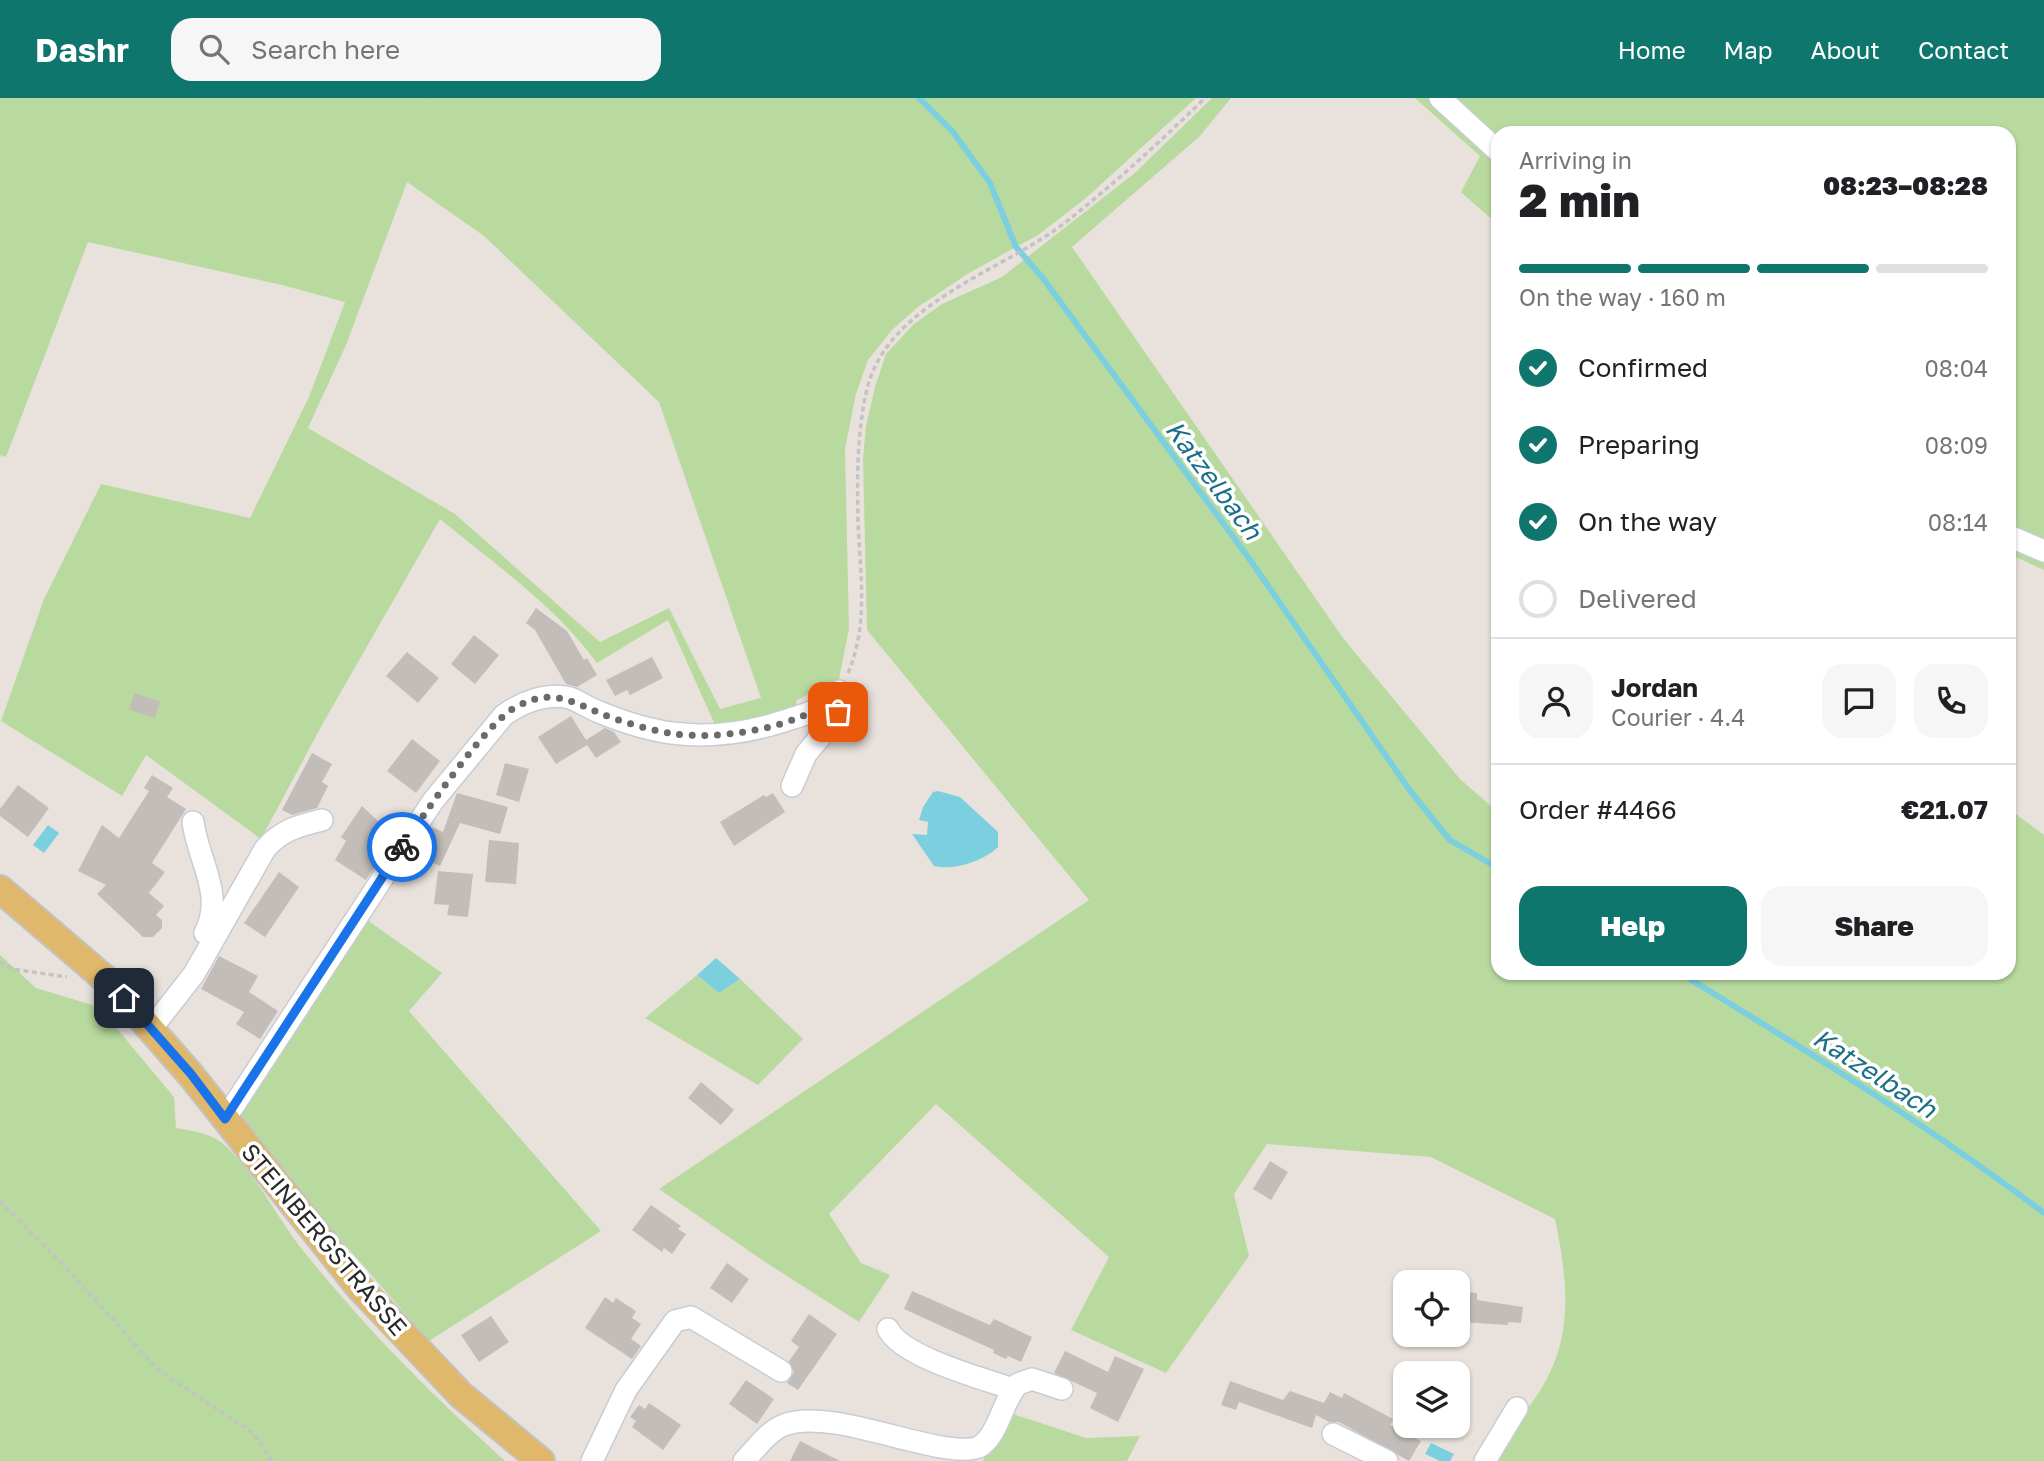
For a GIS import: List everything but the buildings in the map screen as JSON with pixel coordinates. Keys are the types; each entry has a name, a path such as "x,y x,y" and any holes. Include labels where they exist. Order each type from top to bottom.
{"main road":[{"name":"STEINBERGSTRASSE","path":"0,889 110,983 225,1119 359,1287 461,1395 541,1461"}],"street":[{"path":"1440,98 1491,145"},
{"path":"2016,539 2044,551"},
{"path":"225,1119 433,801 504,715 515,707 537,699 567,697 598,712 669,733 707,736 779,723 804,715 836,695 836,718 806,754 792,786"},
{"path":"151,1029 194,974 265,849 276,835 295,826 322,820"},
{"path":"181,993 185,970 213,918 214,907 213,887 200,858 192,821"},
{"path":"592,1461 631,1382 675,1321 682,1317 691,1317 781,1371"},
{"path":"888,1329 892,1337 910,1351 1013,1390"},
{"path":"744,1461 775,1430 795,1423 885,1435 938,1449 971,1450 983,1443 1013,1390 1024,1380 1032,1379 1062,1389"},
{"path":"1485,1461 1517,1408"},
{"path":"1333,1434 1387,1461"}],"path":[{"path":"836,695 849,670 862,626 858,481 860,425 868,386 882,353 900,332 939,299 1018,255 1096,198 1205,98"},
{"path":"0,962 12,969 73,978"},
{"path":"0,1200 73,1275 158,1370 253,1433 272,1461"}],"green space":[{"path":"0,98 1196,98 1086,198 1038,235 969,273 918,307 892,330 868,360 856,394 845,449 849,629 839,679 797,700 794,714 716,727 668,620 597,663 543,604 440,519 322,725 261,839 146,755 122,796 1,721 44,599 101,484 250,518 309,397 345,302 282,285 88,242 6,457 0,455","holes":["407,182 484,236 659,402 761,698 720,709 669,608 600,642 455,514 308,428 346,345"]},
{"path":"1212,98 1231,98 1200,136 1072,247 1343,638 1460,779 1491,806 1491,980 2016,980 2016,814 2044,835 2044,1461 1479,1461 1504,1419 1531,1404 1555,1360 1565,1315 1560,1244 1555,1219 1431,1157 1267,1144 1234,1194 1249,1256 1166,1373 1071,1330 1109,1257 936,1104 829,1214 861,1263 890,1275 859,1322 659,1189 1089,900 867,630 863,459 866,426 886,354 914,324 942,304 1002,277 1136,172"},
{"path":"1415,98 1429,98 1491,156 1491,219 1461,192 1480,156"},
{"path":"1452,98 2044,98 2044,542 2016,529 2016,126 1491,126 1491,134"},
{"path":"2016,549 2044,562 2044,570 2016,557"},
{"path":"363,917 442,973 409,1011 601,1231 429,1341 326,1223 240,1113"},
{"path":"0,955 36,988 99,1007 174,1097 176,1128 211,1137 229,1149 250,1173 305,1253 351,1308 452,1412 505,1461 0,1461"},
{"path":"697,975 719,993 740,979 803,1039 758,1085 645,1018"},
{"path":"1007,1412 1086,1438 1140,1436 1127,1461 983,1461"}],"water":[{"path":"933,792 960,797 998,832 998,847 985,857 968,864 934,866 912,834 927,835 928,822 919,820 923,807"},
{"path":"48,825 59,833 44,853 33,845"},
{"path":"716,958 740,979 719,993 697,975"},
{"path":"1431,1443 1454,1454 1450,1461 1440,1461 1425,1454"}],"waterway":[{"name":"Katzelbach","path":"919,98 953,132 990,183 1016,247 1042,277 1248,557 1411,792 1450,840 1491,864"},
{"name":"Katzelbach","path":"1691,980 1910,1118 2044,1213"}],"way so far":[{"path":"402,847 433,801 504,715 527,702 548,697 567,697 598,712 669,733 707,736 779,723 804,715 834,698 838,712"}],"route":[{"path":"124,998 191,1074 225,1119 402,847"}]}
